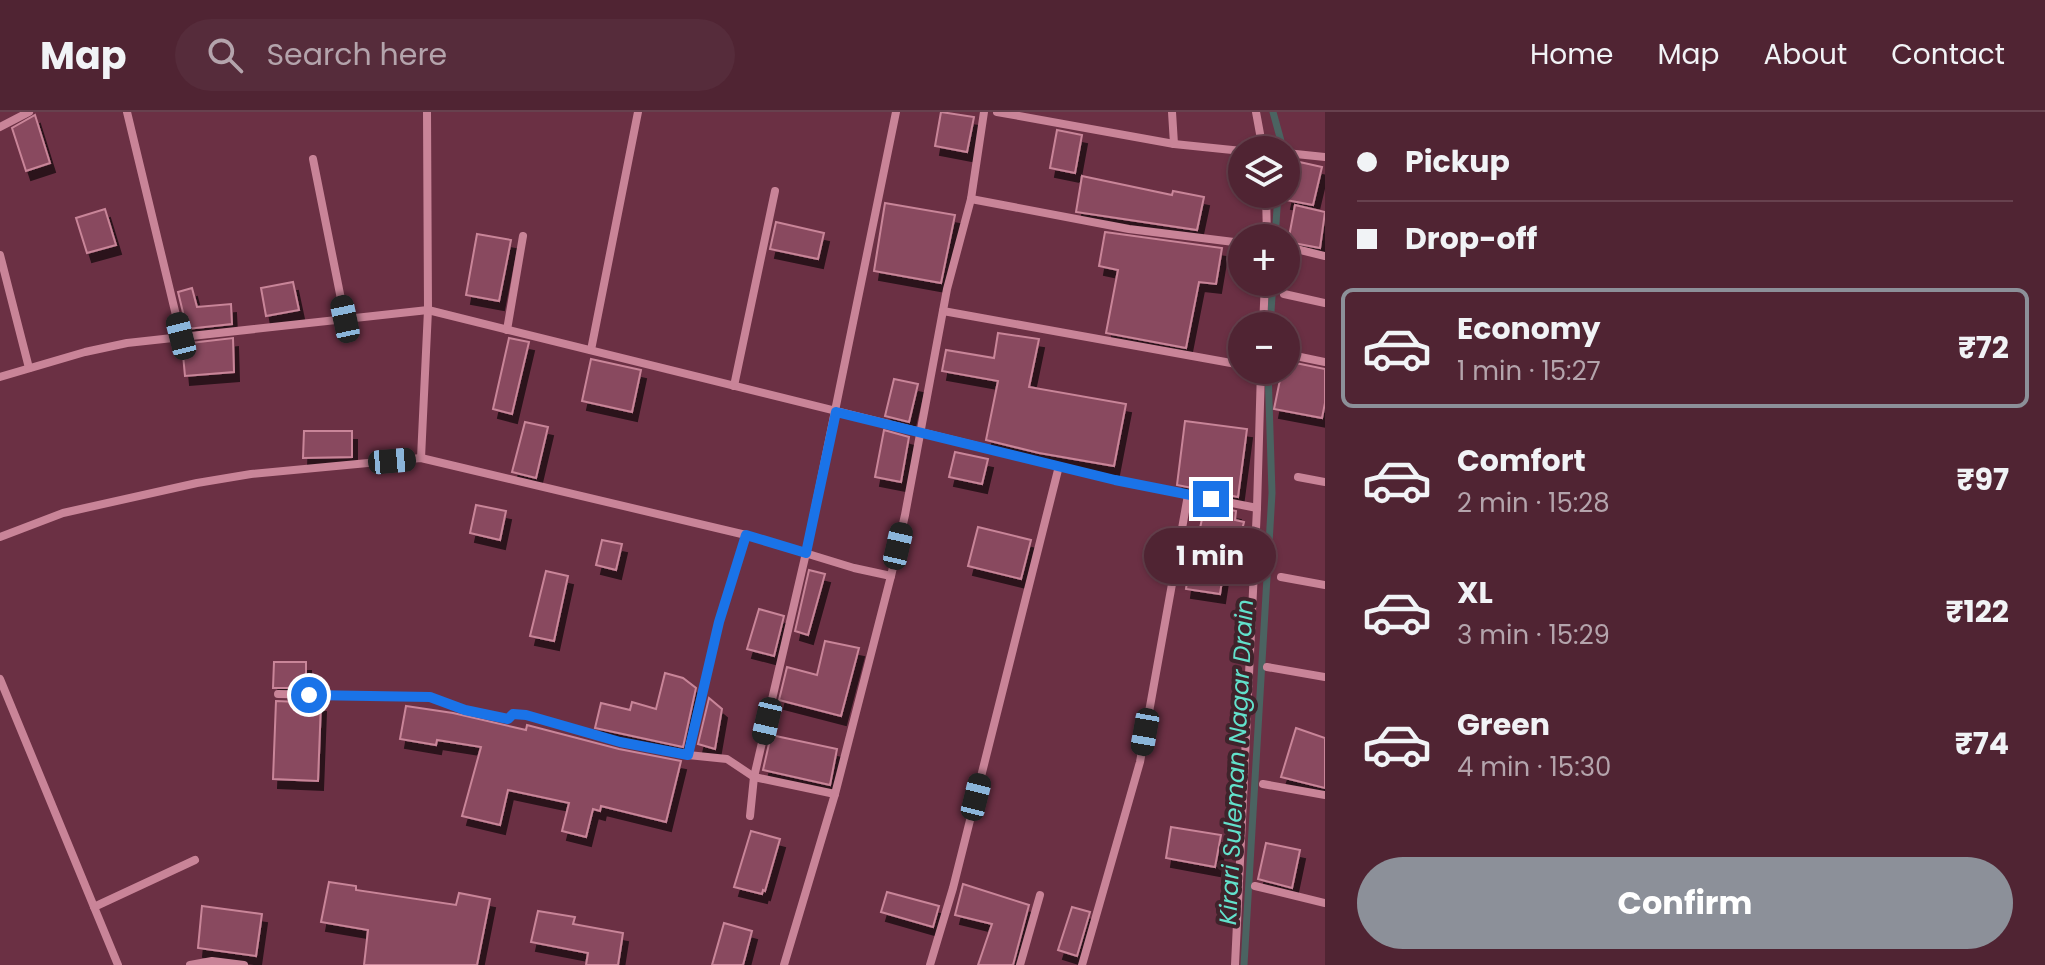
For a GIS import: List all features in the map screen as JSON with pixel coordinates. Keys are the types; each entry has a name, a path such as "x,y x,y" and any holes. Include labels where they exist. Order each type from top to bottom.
{"street":[{"path":"0,127 29,112"},
{"path":"127,112 181,336"},
{"path":"421,458 428,310 427,112"},
{"path":"591,350 638,112"},
{"path":"750,816 754,777 806,553 896,112"},
{"path":"784,965 835,794 891,576 943,311 971,199 984,112"},
{"path":"997,112 1174,144 1228,150"},
{"path":"1172,112 1174,144"},
{"path":"1256,112 1260,136"},
{"path":"1300,154 1325,157"},
{"path":"313,159 345,319"},
{"path":"734,386 775,191"},
{"path":"971,199 1129,229 1228,241"},
{"path":"507,330 523,236"},
{"path":"1300,250 1325,256"},
{"path":"0,255 29,368"},
{"path":"1293,296 1325,303"},
{"path":"0,377 127,343 428,310 1059,466 1257,508"},
{"path":"943,311 1228,362"},
{"path":"1300,357 1325,362"},
{"path":"1235,965 1261,384"},
{"path":"0,537 63,513 197,483 251,474 421,458 746,535 891,576"},
{"path":"930,965 953,888 1059,466"},
{"path":"1298,477 1325,482"},
{"path":"1082,965 1140,762 1188,495"},
{"path":"688,755 719,622 746,535"},
{"path":"1281,577 1325,585"},
{"path":"1267,667 1325,677"},
{"path":"0,679 118,965"},
{"path":"278,694 430,697 465,710 508,719 513,714 526,715 620,742 727,759 754,777 835,794"},
{"path":"1263,784 1325,795"},
{"path":"94,907 195,860"},
{"path":"1255,886 1325,903"},
{"path":"1020,965 1040,895"},
{"path":"190,965 212,961 244,965"}],"building":[{"path":"941,112 974,117 967,152 935,146"},
{"path":"35,115 50,163 26,171 12,128"},
{"path":"1057,130 1082,135 1075,173 1050,168"},
{"path":"1300,162 1322,167 1313,205 1300,203"},
{"path":"1082,176 1172,195 1173,191 1204,197 1197,230 1076,212"},
{"path":"885,203 955,215 941,283 874,271"},
{"path":"1300,206 1325,212 1320,248 1300,244 1300,224 1291,224 1294,208"},
{"path":"105,209 116,245 87,253 76,218"},
{"path":"776,222 824,233 818,259 770,249"},
{"path":"1105,232 1222,248 1216,284 1199,282 1186,348 1106,333 1118,270 1099,266"},
{"path":"477,234 511,240 499,301 466,295"},
{"path":"293,282 299,310 266,316 261,288"},
{"path":"192,288 197,307 231,304 232,324 187,329 178,292"},
{"path":"998,333 1039,339 1029,387 1126,404 1114,466 986,440 998,381 942,371 946,350 994,358"},
{"path":"233,338 234,372 185,376 182,344"},
{"path":"509,338 529,342 512,414 493,409"},
{"path":"591,359 641,370 632,412 582,401"},
{"path":"1300,364 1325,369 1322,418 1274,409 1279,384 1300,384"},
{"path":"894,379 918,384 909,422 885,416"},
{"path":"1185,421 1247,429 1238,497 1177,485"},
{"path":"525,422 548,427 536,478 512,472"},
{"path":"884,430 909,437 901,482 875,477"},
{"path":"304,431 352,431 352,457 303,458"},
{"path":"955,452 988,459 982,484 949,477"},
{"path":"476,505 506,511 500,540 470,533"},
{"path":"1205,505 1236,511 1235,520 1244,522 1237,550 1227,548 1220,594 1186,589 1190,560 1193,561"},
{"path":"978,527 1031,540 1021,579 968,566"},
{"path":"602,540 622,544 616,570 596,565"},
{"path":"809,570 825,574 808,635 795,631"},
{"path":"546,571 568,576 554,641 530,636"},
{"path":"759,609 784,616 774,656 747,649"},
{"path":"825,641 859,648 841,716 779,700 787,667 817,675"},
{"path":"274,662 306,662 306,688 273,688"},
{"path":"665,673 683,678 696,688 683,747 595,728 601,703 630,710 632,702 656,709"},
{"path":"709,698 722,709 715,749 698,744"},
{"path":"276,701 321,703 318,781 273,779"},
{"path":"406,706 526,730 527,725 619,749 681,761 666,822 601,806 600,811 593,809 586,837 562,831 569,803 508,790 500,825 462,816 481,747 437,740 436,745 400,739"},
{"path":"1296,728 1325,738 1325,788 1281,777"},
{"path":"771,735 837,749 830,785 763,770"},
{"path":"1171,827 1221,835 1215,867 1166,858"},
{"path":"751,831 780,839 762,894 734,887"},
{"path":"1266,843 1300,850 1292,888 1258,879"},
{"path":"329,882 356,886 356,890 456,905 459,893 490,899 477,965 364,965 368,930 321,922"},
{"path":"963,884 1029,905 1013,965 978,965 992,924 955,915"},
{"path":"887,892 939,906 933,927 881,912"},
{"path":"202,906 262,914 256,956 198,948"},
{"path":"1072,907 1090,912 1077,956 1058,950"},
{"path":"538,911 575,917 573,924 623,933 618,965 586,965 588,953 531,942"},
{"path":"724,923 752,931 743,965 712,965"}],"waterway":[{"name":"Kirari Suleman Nagar Drain","path":"1273,112 1280,136"},
{"name":"Kirari Suleman Nagar Drain","path":"1276,224 1277,208"},
{"name":"Kirari Suleman Nagar Drain","path":"1271,312 1272,296"},
{"name":"Kirari Suleman Nagar Drain","path":"1244,965 1272,493 1268,384"}],"route":[{"path":"309,695 430,697 465,710 508,719 513,714 526,715 620,742 688,755 719,622 746,535 806,553 836,412 1115,480 1211,499"}]}
